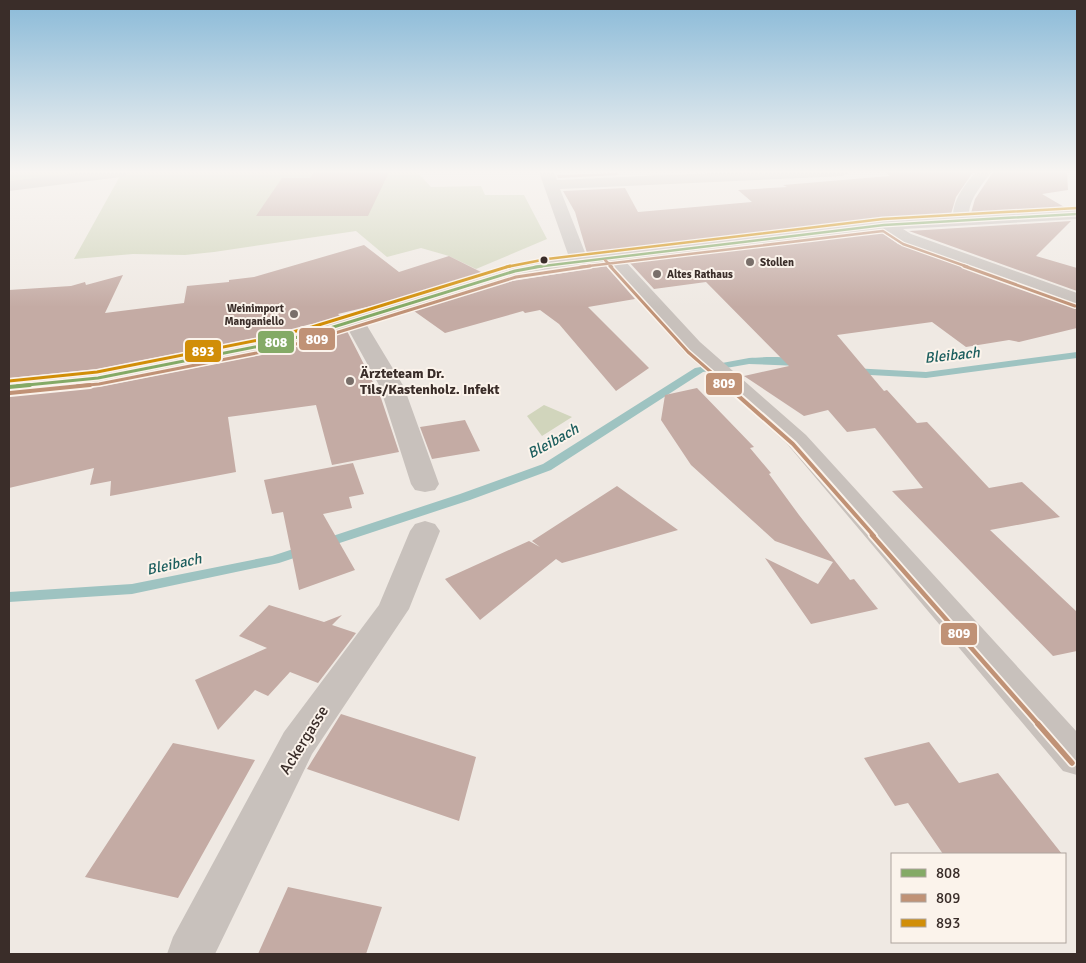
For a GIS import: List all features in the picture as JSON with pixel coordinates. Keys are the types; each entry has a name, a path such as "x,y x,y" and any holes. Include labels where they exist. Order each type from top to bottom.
{"street":[{"path":"563,217 579,260"},
{"path":"9,387 98,378 270,344 354,321 515,271 579,260 884,225 1034,217"},
{"path":"884,225 905,238 1077,300"},
{"path":"610,256 692,347 797,440 1077,759"},
{"path":"354,321 392,387 424,484"},
{"name":"Ackergasse","path":"190,954 298,743 393,608 425,531"}],"green space":[{"path":"97,217 535,217 547,239 476,269 449,256 421,248 387,257 356,231 185,255 133,254 74,259"},
{"path":"544,405 572,417 542,436 527,416"}],"building":[{"path":"576,217 902,217 884,218 587,253"},
{"path":"1071,221 1036,256 1077,268 1077,291 909,231"},
{"path":"881,232 898,244 1077,308 1077,328 1019,342 1009,340 966,347 932,322 837,335 884,391 887,390 917,423 927,422 989,488 1022,482 1060,517 990,530 1077,612 1077,651 1053,656 892,491 923,488 875,428 847,432 828,410 804,416 744,376 789,366 706,282 654,289 629,262"},
{"path":"364,245 399,272 449,256 483,273 270,335 98,369 9,378 9,290 71,286 85,282 86,285 123,275 105,313 184,303 187,286 229,282 229,280 254,277"},
{"path":"606,266 635,299 588,307 649,368 616,391 559,324 540,310 525,313 523,311 445,333 414,311 506,282"},
{"path":"347,331 381,398 399,452 332,465 316,405 228,417 236,472 110,496 111,481 90,485 94,468 9,488 9,396 98,387 270,353"},
{"path":"697,388 754,447 750,448 771,473 769,474 799,515 850,580 854,579 878,609 811,624 765,558 818,584 833,562 775,541 691,465 661,420 665,395"},
{"path":"465,420 480,451 432,459 420,427"},
{"path":"353,463 364,494 349,497 352,508 323,514 355,570 299,590 283,512 272,514 264,480"},
{"path":"617,486 678,530 562,563 556,559 480,620 445,579 529,541 540,547 532,541"},
{"path":"269,605 324,622 342,615 332,625 356,633 318,683 290,672 268,696 255,690 218,730 195,680 267,648 239,636"},
{"path":"341,714 476,757 459,821 307,769"},
{"path":"929,742 959,783 998,773 1061,853 942,853 908,803 895,806 864,758"},
{"path":"173,743 255,760 178,898 85,877"},
{"path":"288,887 382,907 366,954 258,954"}],"waterway":[{"name":"Bleibach","path":"852,371 926,375 1077,355"},
{"name":"Bleibach","path":"9,597 132,589 274,560 465,497 547,467 699,370 749,361 800,363"}],"transit line":[{"name":"893","path":"9,381 97,372 269,338 312,327 513,265 547,259 883,219 919,217"},
{"name":"808","path":"9,387 98,378 270,344 314,333 515,271 548,265 884,225 1025,217"},
{"name":"809","path":"10,393 99,384 272,350 316,339 516,277 549,271 883,231 903,244 1075,306"},
{"name":"809","path":"605,260 688,352 793,444 1072,763"}],"place":[{"name":"Stollen","path":"750,262"},
{"name":"Altes Rathaus","path":"657,274"},
{"name":"Weinimport Manganiello","path":"294,314"},
{"name":"Ärzteteam Dr. Tils/Kastenholz. Infekt","path":"350,381"}]}
